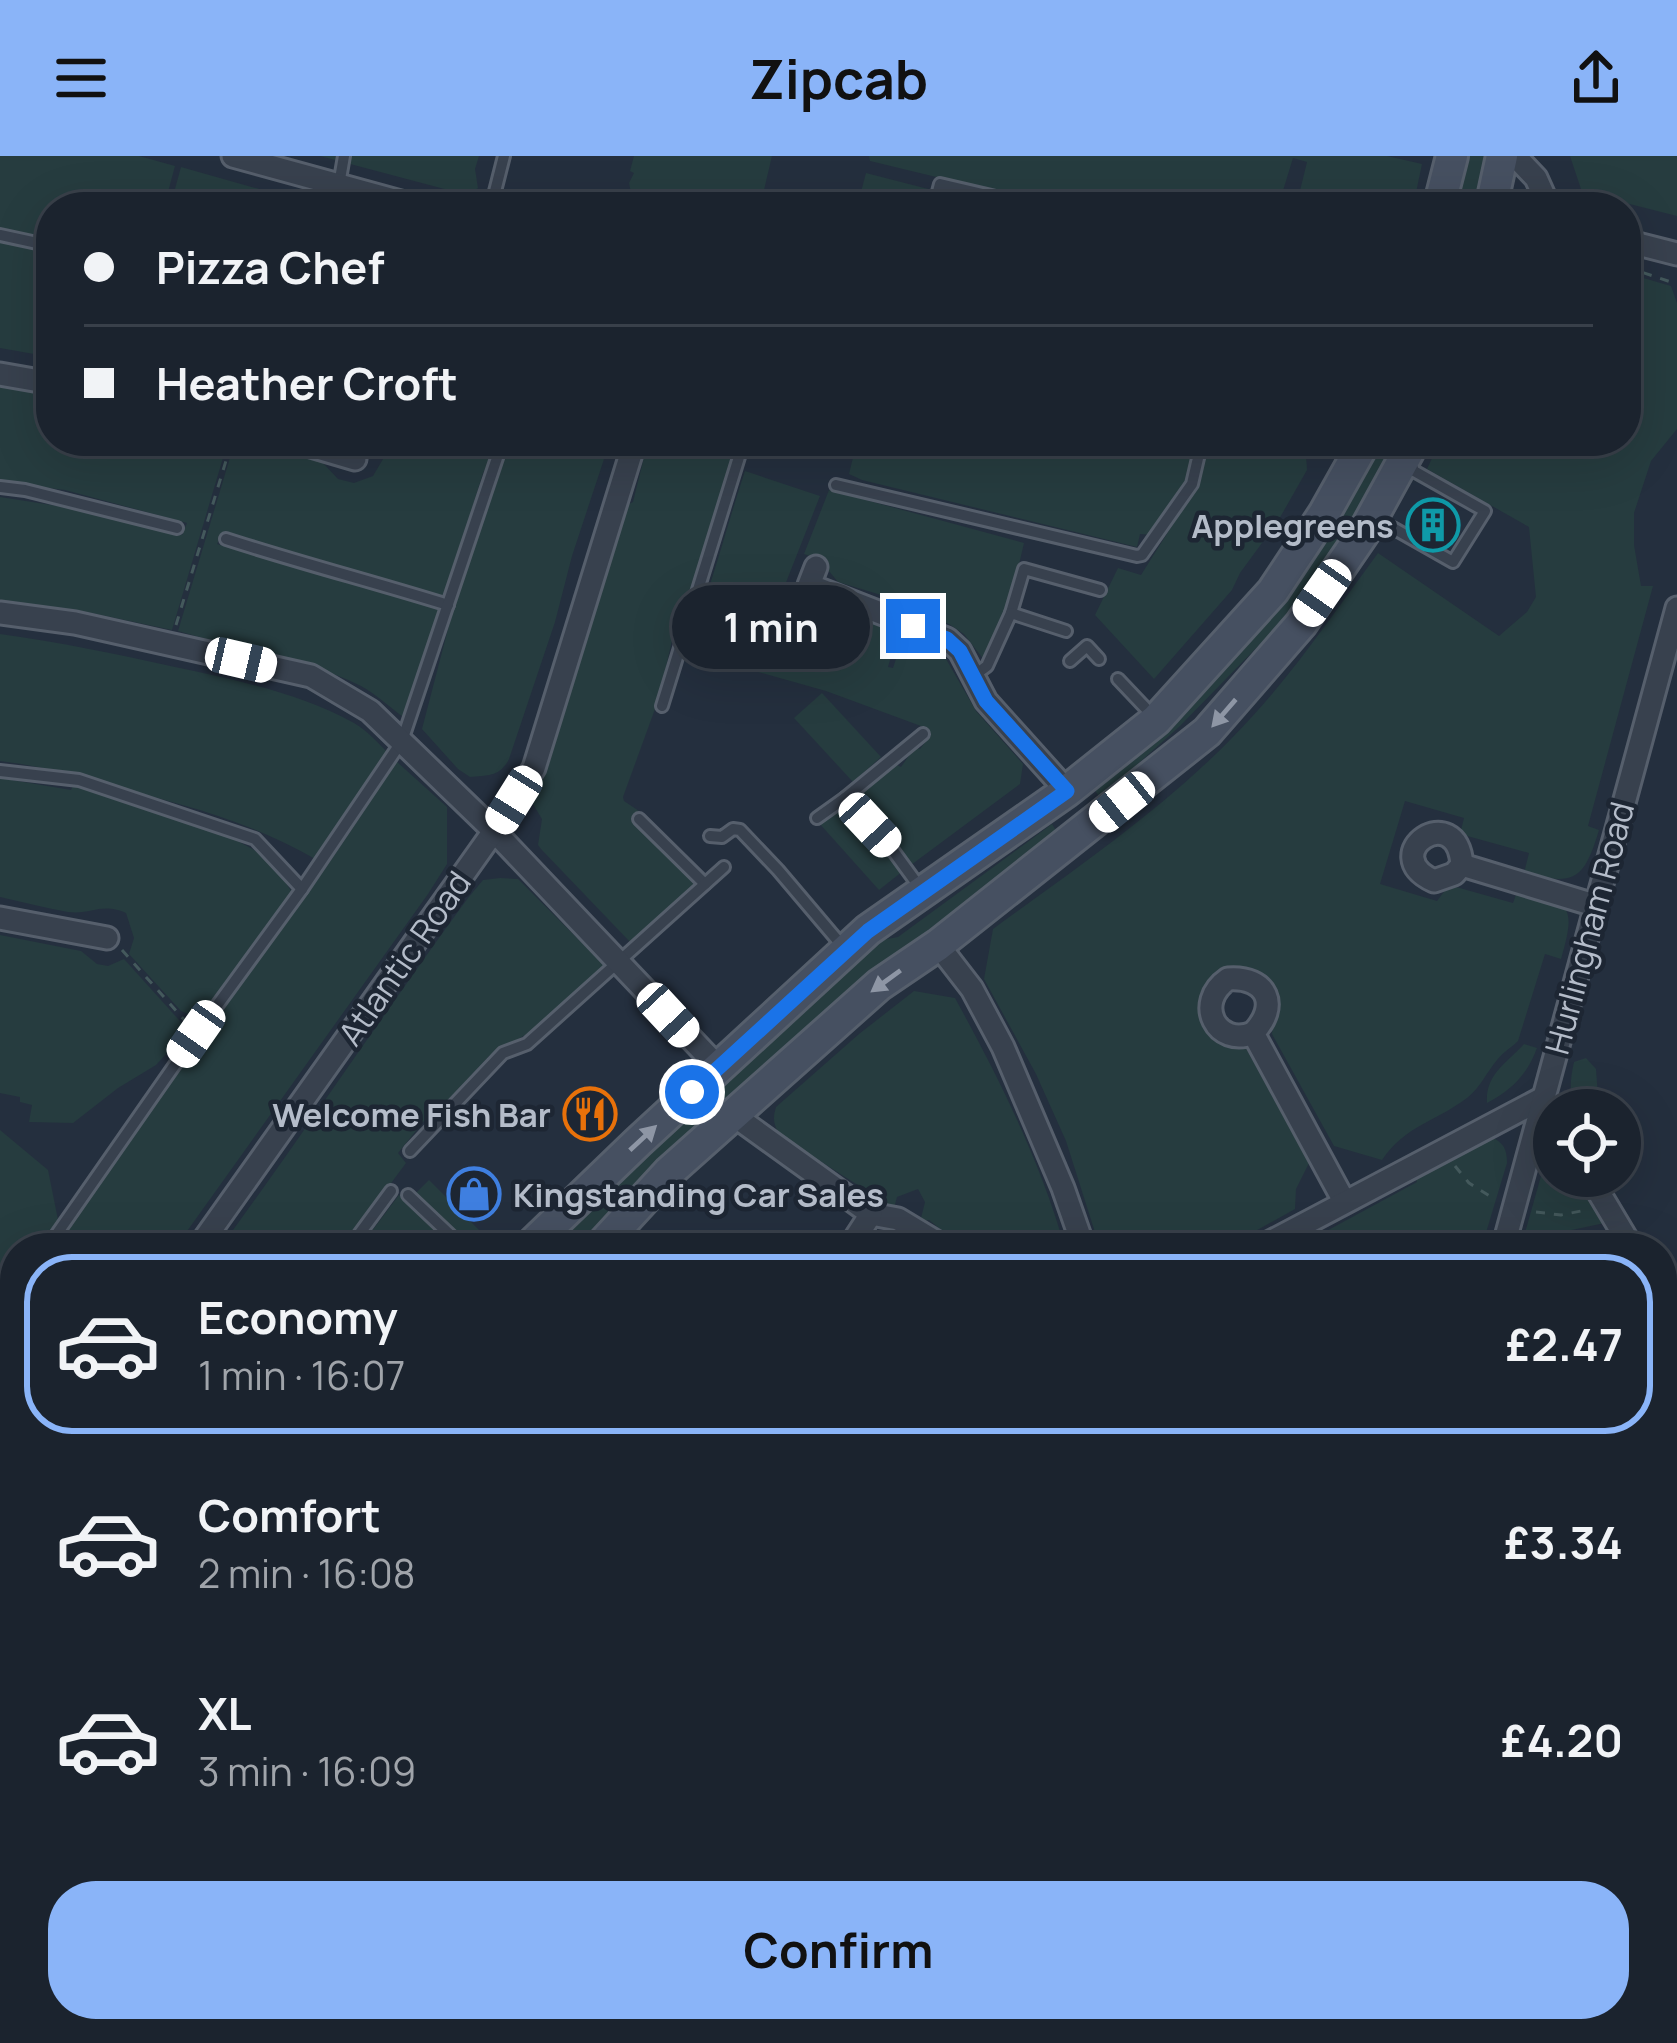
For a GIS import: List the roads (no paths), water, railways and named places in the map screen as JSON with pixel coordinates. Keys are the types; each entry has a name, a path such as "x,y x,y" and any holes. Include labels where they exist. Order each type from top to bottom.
{"main road":[{"path":"1443,192 1452,156"},
{"path":"1494,192 1502,156"},
{"path":"544,1233 868,931 1067,791 1156,720 1273,591 1357,456"},
{"path":"613,1233 669,1172 879,985 938,945 1208,732 1300,624 1364,532 1407,456"},
{"path":"1067,791 1093,825"}],"street":[{"path":"233,156 364,192"},
{"path":"1515,156 1542,192"},
{"path":"1641,245 1677,254"},
{"path":"0,374 36,380"},
{"path":"345,456 355,459"},
{"name":"Atlantic Road","path":"209,1233 534,768 630,456"},
{"path":"809,584 947,639 960,651 986,701 1067,791"},
{"name":"Hurlingham Road","path":"1552,1089 1594,905 1677,608"},
{"path":"0,614 76,623 311,676 370,711 494,831 718,1067"},
{"path":"1462,865 1594,905"},
{"path":"0,918 114,944"},
{"path":"938,945 972,989 1003,1047 1079,1233"},
{"path":"1253,1033 1344,1201"},
{"path":"732,1114 871,1214 898,1220 920,1233"},
{"path":"1286,1233 1344,1201 1533,1115"},
{"name":"Hurlingham Road","path":"1507,1233 1533,1154"},
{"path":"1602,1197 1623,1233"},
{"path":"859,1233 871,1214"}],"lane":[{"path":"339,185 344,156"},
{"path":"495,192 504,156"},
{"path":"938,192 940,184 974,192"},
{"path":"0,235 36,243"},
{"path":"57,1233 402,741 498,456"},
{"path":"662,706 739,456"},
{"path":"836,484 1138,556 1192,484 1199,456"},
{"path":"1364,532 1393,528 1453,562 1485,511 1414,471 1412,456"},
{"path":"0,487 177,528"},
{"path":"226,539 448,605"},
{"path":"972,676 987,666 1024,569 1100,590"},
{"path":"1010,613 1066,631"},
{"path":"1070,661 1087,646 1099,658"},
{"path":"1118,679 1156,720"},
{"path":"817,818 923,734"},
{"path":"0,771 79,780 255,838 302,889"},
{"path":"845,799 895,852 923,892"},
{"path":"639,819 705,884"},
{"path":"710,836 740,830 846,951"},
{"path":"410,1151 503,1053 526,1044 724,867"},
{"path":"361,1233 391,1191"},
{"path":"408,1195 448,1233"}],"place":[{"name":"Applegreens","path":"1433,525"},
{"name":"Welcome Fish Bar","path":"590,1114"},
{"name":"Kingstanding Car Sales","path":"474,1194"}]}
